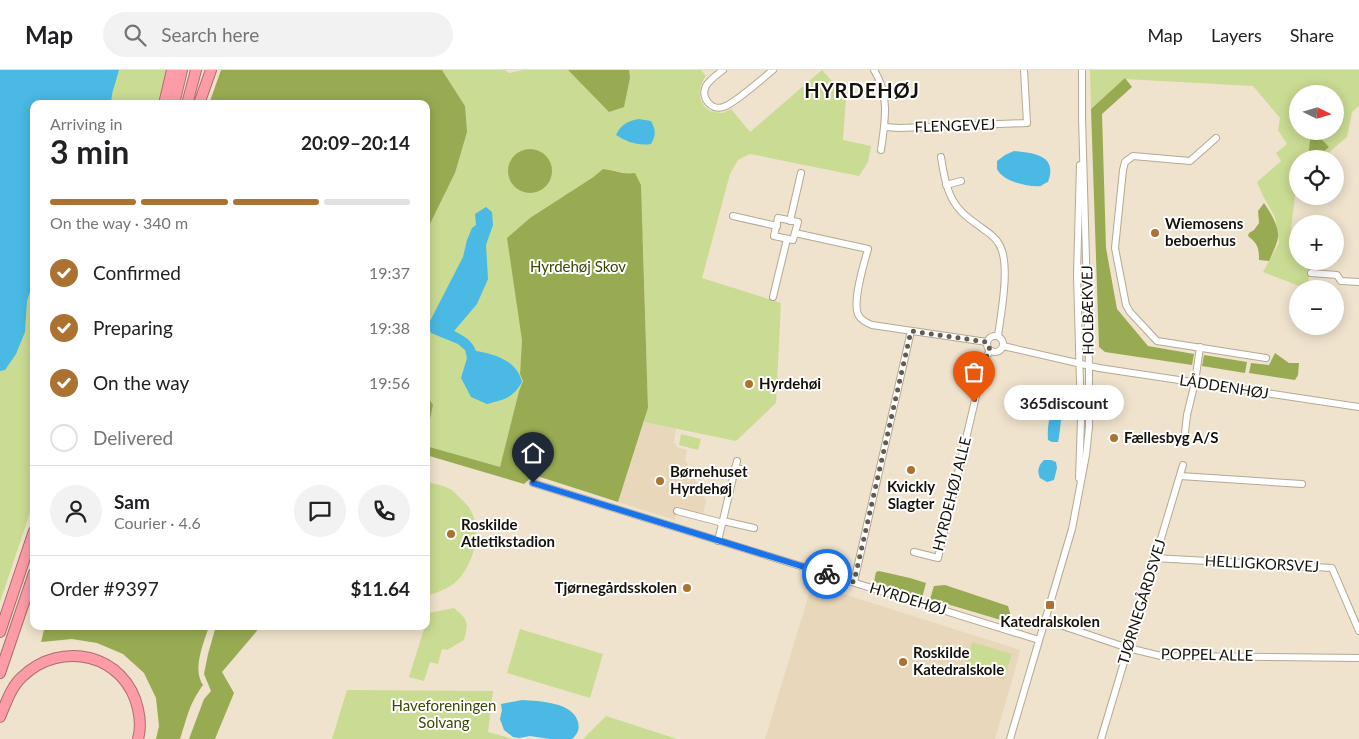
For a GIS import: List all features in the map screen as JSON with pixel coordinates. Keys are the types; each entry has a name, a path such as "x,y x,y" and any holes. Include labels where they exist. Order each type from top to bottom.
{"highway":[{"path":"165,100 172,70"},
{"path":"175,100 182,70"},
{"path":"188,100 196,70"},
{"path":"200,100 211,70"},
{"path":"0,632 30,543"},
{"path":"0,673 30,585"},
{"path":"0,717 12,690 20,678 33,666 49,659 66,655 84,656 101,661 116,671 128,684 136,700 140,717 138,739"}],"street":[{"path":"723,70 710,81 704,90 709,104 719,108 728,105 773,70"},
{"name":"FLENGEVEJ","path":"884,127 1027,123 1024,70"},
{"name":"HOLBÆKVEJ","path":"1078,503 1081,420 1078,274 1082,70"},
{"path":"876,71 884,94 885,108 881,150"},
{"name":"HOLBÆKVEJ","path":"1010,739 1066,554 1078,503 1089,430 1082,117"},
{"path":"1216,138 1190,161 1133,156 1125,162 1115,248 1123,294 1130,312 1157,341 1266,358"},
{"path":"941,158 950,196 961,212 993,236 1002,250 1005,269 1004,297 998,336"},
{"path":"790,221 801,173"},
{"path":"946,185 961,181"},
{"path":"733,216 776,226"},
{"path":"778,218 798,222 794,240 774,236 776,226 778,218"},
{"path":"795,233 868,250 856,302 856,311 864,322 872,325 987,342"},
{"path":"773,297 787,239"},
{"path":"1311,273 1337,275 1341,281 1359,282"},
{"path":"854,582 911,331"},
{"path":"987,342 992,336 998,336 1003,340 1004,346"},
{"path":"987,342 992,352 998,352 1004,346"},
{"path":"1004,346 1080,363"},
{"path":"1184,441 1187,415 1196,382 1200,348"},
{"name":"HYRDEHØJ ALLE","path":"914,552 938,558 984,362 990,350"},
{"name":"LÅDDENHØJ","path":"1080,363 1089,366 1359,407"},
{"path":"718,541 736,464 745,470"},
{"name":"TJØRNEGÅRDSVEJ","path":"1101,739 1183,465"},
{"path":"1180,476 1302,484"},
{"name":"HYRDEHØJ","path":"533,483 1039,640"},
{"path":"677,511 754,528"},
{"name":"HELLIGKORSVEJ","path":"1154,558 1332,568 1359,631"},
{"name":"POPPEL ALLE","path":"1060,625 1128,648 1161,656 1359,658"}],"shaded area":[{"name":"Børnehuset Hyrdehøj","path":"644,422 676,429 674,442 677,447 687,450 685,460 706,501 703,515 678,508 675,520 618,502"},
{"name":"Roskilde Katedralskole","path":"812,584 1020,650 995,739 765,739"}],"green space":[{"path":"0,70 167,70 160,100 30,100 30,513 0,602"},
{"path":"221,70 442,70 465,106 467,132 455,173 430,224 430,100 210,100"},
{"path":"442,70 505,70 509,73 524,70 568,70 609,112 629,78 629,70 701,70 706,76 701,86 700,95 706,108 723,113 731,109 750,132 822,70 846,97 843,140 871,146 868,162 859,176 750,154 738,160 730,174 702,278 781,303 776,403 736,441 644,422 648,408 643,241 629,174 603,169 592,178 522,340 520,374 523,381 500,468 430,447 430,420 433,405 430,400 430,224 455,173 465,106"},
{"path":"568,70 629,70 630,78 624,107 609,112"},
{"path":"1090,70 1359,70 1359,106 1352,112 1347,137 1344,140 1344,85 1289,85 1289,140 1343,140 1332,150 1289,150 1289,205 1294,205 1293,215 1289,215 1289,270 1310,270 1308,280 1289,280 1289,282 1263,272 1279,243 1275,217 1257,182 1281,161 1276,153 1287,144 1278,130 1280,118 1253,86 1125,79 1091,109"},
{"path":"1125,78 1132,87 1102,114 1106,248 1117,309 1148,346 1194,354 1192,365 1105,352 1099,347 1091,109"},
{"path":"1310,140 1322,140 1329,147 1325,150 1309,150"},
{"path":"530,149 542,153 548,159 552,171 548,183 542,189 530,193 518,189 512,183 508,171 512,159 518,153"},
{"name":"Hyrdehøj Skov","path":"603,169 635,173 641,185 648,408 618,502 534,475 524,484 430,456 430,447 500,467 523,381 520,374 522,340 507,238 530,218"},
{"path":"1264,203 1274,219 1278,233 1277,243 1269,261 1259,260 1257,246 1248,236 1259,223 1258,211"},
{"path":"1275,353 1289,363 1299,363 1298,375 1295,380 1249,373 1251,363 1269,365"},
{"path":"1204,355 1247,362 1245,373 1202,366"},
{"path":"430,400 433,405 430,420"},
{"path":"681,434 701,439 698,450 679,445"},
{"name":"Roskilde Atletikstadion","path":"430,482 450,489 455,493 471,511 476,528 475,545 466,569 455,583 430,595"},
{"path":"879,571 926,583 922,598 874,582 876,572"},
{"path":"945,585 1008,606 1011,623 930,599 934,586"},
{"path":"454,608 465,619 467,629 464,640 447,650 442,649 438,664 430,662 424,681 409,677 424,630 430,630 430,613"},
{"path":"520,629 603,654 590,698 507,673"},
{"path":"44,630 208,630 199,663 200,678 203,685 191,705 180,739 156,739 159,726 156,698 144,673 123,654 97,643 72,639 41,642"},
{"path":"215,630 258,630 222,672 234,693 215,739 189,739 204,699 211,691 204,674"},
{"path":"972,642 1012,654 1004,679 965,667"},
{"name":"Haveforeningen Solvang","path":"347,690 493,691 488,732 514,739 332,739"},
{"path":"606,716 677,739 583,739"}],"water":[{"path":"0,70 119,70 111,100 30,100 30,292 27,301 25,332 16,354 5,370 0,371"},
{"path":"639,119 651,121 653,124 655,132 651,144 633,143 616,135 625,124"},
{"path":"1014,151 1036,155 1047,161 1050,166 1048,182 1041,186 1030,186 1016,183 1004,177 997,169 997,161"},
{"path":"486,207 492,212 493,225 486,245 488,279 477,304 454,331 470,341 476,351 498,357 510,364 522,382 515,392 508,397 487,404 471,397 461,378 467,358 465,350 458,344 431,333 430,330 430,321 463,257 472,228 476,225 475,214"},
{"path":"1058,401 1063,404 1059,437 1058,442 1052,442 1048,440 1048,425 1052,409"},
{"path":"1044,460 1056,462 1057,468 1054,480 1047,482 1040,478 1040,464"},
{"path":"522,700 554,704 570,710 578,722 577,734 572,739 550,739 530,736 513,737 504,730 500,719 501,704"}],"way so far":[{"path":"827,574 854,582 911,331 987,342 990,350 984,362 974,402"}],"place":[{"name":"Wiemosens beboerhus","path":"1155,233"},
{"name":"Hyrdehøi","path":"749,384"},
{"name":"365discount","path":"974,402"},
{"name":"Fællesbyg A/S","path":"1114,438"},
{"name":"Kvickly Slagter","path":"911,470"},
{"name":"Børnehuset Hyrdehøj","path":"660,481"},
{"name":"Roskilde Atletikstadion","path":"451,534"},
{"name":"Tjørnegårdsskolen","path":"687,588"},
{"name":"Katedralskolen","path":"1050,605"},
{"name":"Roskilde Katedralskole","path":"903,662"}],"district":[{"name":"HYRDEHØJ","path":"862,91"}],"route":[{"path":"533,483 827,574"}]}
